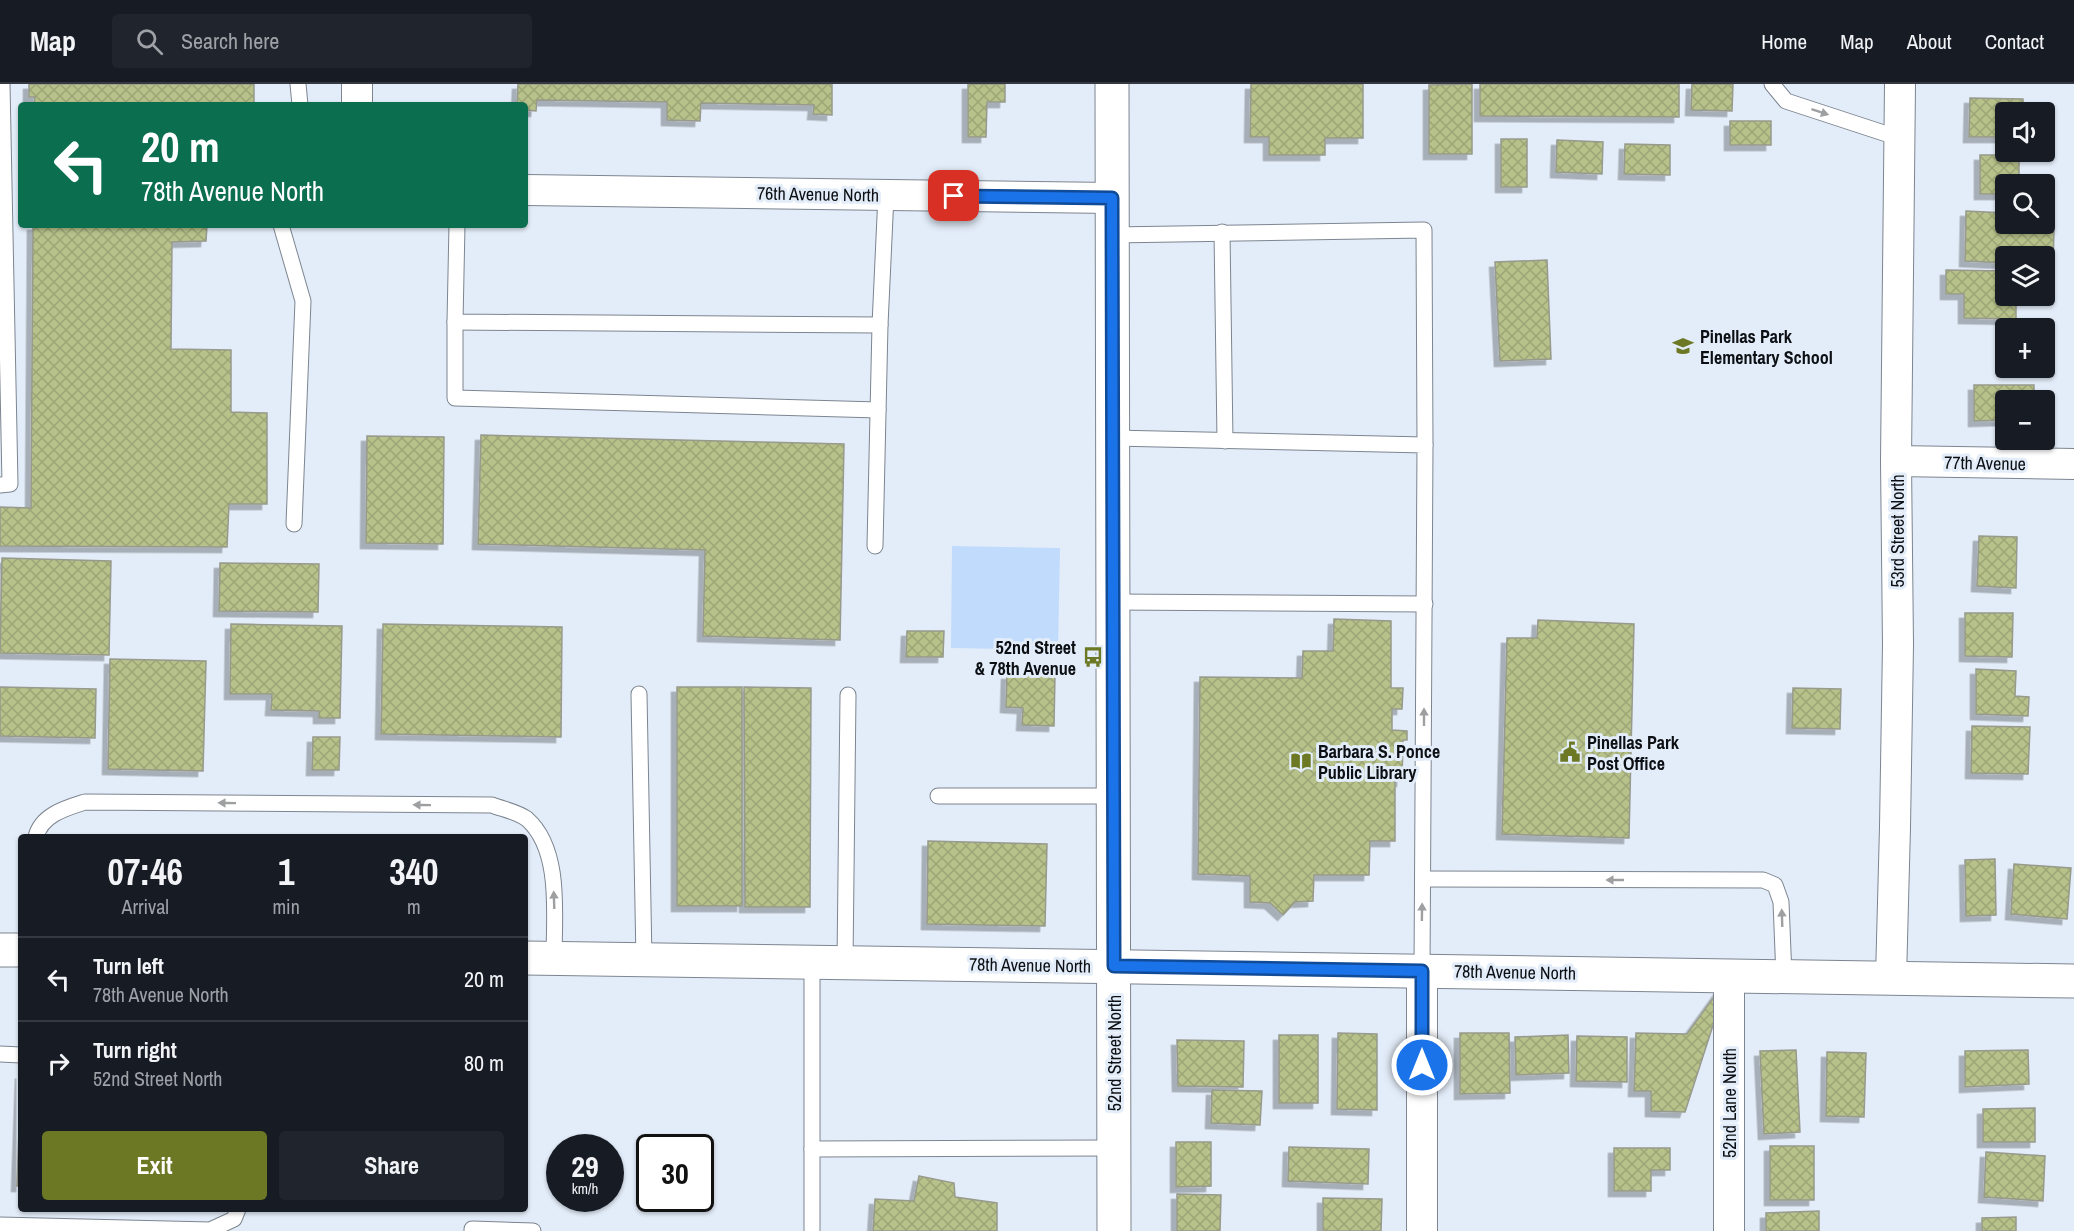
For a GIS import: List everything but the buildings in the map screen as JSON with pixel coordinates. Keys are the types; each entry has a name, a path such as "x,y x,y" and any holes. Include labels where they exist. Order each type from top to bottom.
{"street":[{"path":"357,84 357,102"},
{"name":"52nd Street North","path":"1112,84 1114,1231"},
{"name":"53rd Street North","path":"1891,978 1896,827 1896,461 1900,84"},
{"name":"76th Avenue North","path":"528,190 1112,198"},
{"name":"77th Avenue","path":"1896,461 2074,464"},
{"path":"0,950 18,950"},
{"name":"78th Avenue North","path":"540,958 2074,981"},
{"path":"1422,971 1422,1231"},
{"name":"52nd Lane North","path":"1729,976 1729,1231"}],"lane":[{"path":"0,484 10,484 2,84"},
{"path":"298,84 300,102"},
{"path":"1772,84 1786,101 1899,138"},
{"path":"875,546 880,325 886,195"},
{"path":"282,228 303,301 294,524"},
{"path":"457,228 455,398 878,410"},
{"path":"1112,235 1424,230 1425,604 1422,971"},
{"path":"1222,232 1225,441"},
{"path":"455,322 880,325"},
{"path":"1113,438 1425,445"},
{"path":"1113,602 1425,604"},
{"path":"639,694 644,960"},
{"path":"845,962 848,694"},
{"path":"938,795 1114,796"},
{"path":"37,834 57,811 85,802 492,806 525,818 541,835 550,859 554,895 540,958"},
{"path":"1423,879 1763,880 1774,885 1781,902 1784,976"},
{"path":"812,962 812,1231"},
{"path":"0,1054 18,1055"},
{"path":"812,1149 1114,1148"},
{"path":"0,1225 210,1230 234,1219 237,1212"},
{"path":"472,1231 472,1229 533,1231"}],"shaded area":[{"path":"952,546 1060,548 1058,650 951,648"}],"place":[{"name":"Pinellas Park Elementary School","path":"1683,346"},
{"name":"52nd Street & 78th Avenue","path":"1093,657"},
{"name":"Pinellas Park Post Office","path":"1570,752"},
{"name":"Barbara S. Ponce Public Library","path":"1301,761"}],"route":[{"path":"954,196 1112,198 1114,966 1422,971 1422,1065"}]}
